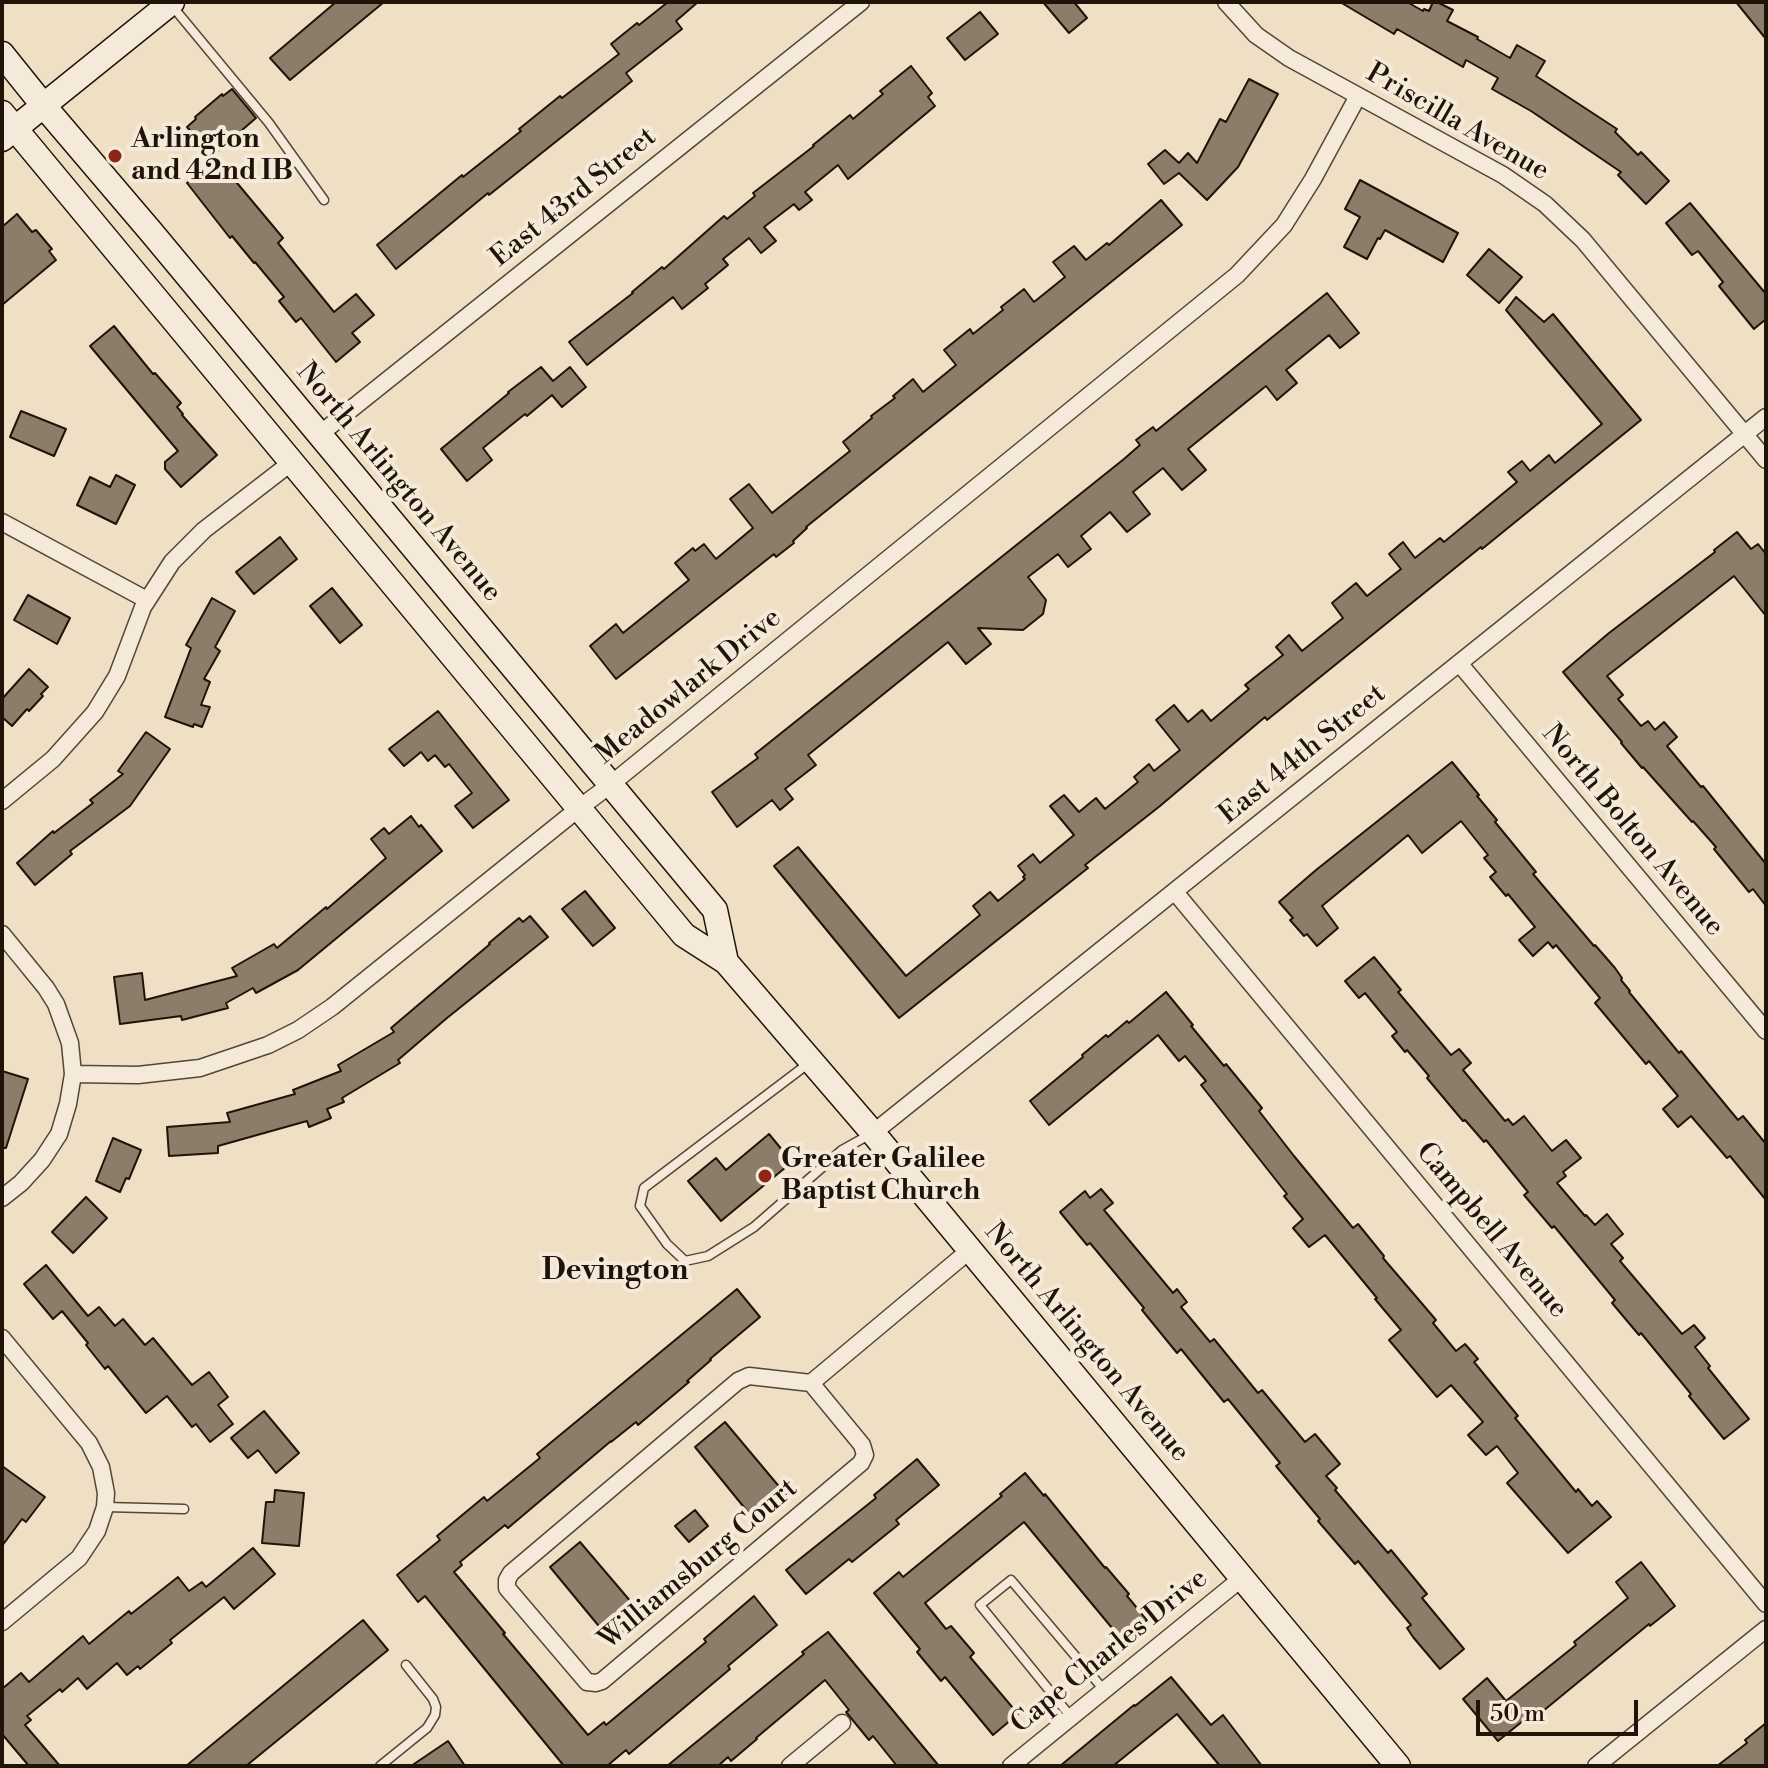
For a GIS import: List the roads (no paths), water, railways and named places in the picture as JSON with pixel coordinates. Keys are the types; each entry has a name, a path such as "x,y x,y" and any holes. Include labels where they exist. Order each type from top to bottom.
{"main road":[{"path":"6,127 43,105 171,3"},
{"name":"North Arlington Avenue","path":"2,54 715,910 726,962"},
{"name":"North Arlington Avenue","path":"6,127 292,462 684,935 726,962 873,1133 1398,1766"}],"street":[{"name":"East 43rd Street","path":"320,434 861,2"},
{"name":"Priscilla Avenue","path":"1226,2 1256,35 1282,54 1503,175 1545,204 1583,240 1766,460"},
{"name":"Meadowlark Drive","path":"73,1074 138,1075 200,1068 268,1045 298,1030 332,1007 1237,275 1284,225 1358,96"},
{"name":"East 44th Street","path":"873,1133 1766,417"},
{"path":"2,801 53,759 89,720 117,676 138,617 172,562 204,530 292,462"},
{"path":"2,522 147,600"},
{"name":"North Bolton Avenue","path":"1459,663 1766,1031"},
{"name":"Campbell Avenue","path":"1175,892 1766,1604"},
{"path":"2,934 56,1004 70,1043 73,1074 59,1134 42,1160 2,1198"},
{"path":"811,1383 970,1250"},
{"path":"2,1338 89,1443 105,1480 106,1493 97,1531 79,1558 2,1622"},
{"name":"Williamsburg Court","path":"755,1376 811,1383 862,1445 865,1455 861,1463 602,1681 596,1683 583,1679 507,1588 511,1573 738,1381 755,1376"},
{"name":"Cape Charles Drive","path":"1011,1766 1242,1578"},
{"path":"1596,1766 1766,1629"},
{"path":"790,1766 842,1723"}],"lane":[{"path":"171,3 269,123 324,200"},
{"path":"811,1061 644,1188 640,1206 667,1244 685,1261 708,1256 754,1227 842,1150 873,1133"},
{"path":"105,1507 184,1509"},
{"path":"1071,1717 980,1605 1011,1580 1104,1690"},
{"path":"380,1766 427,1728 435,1715 433,1699 406,1665"}],"place":[{"name":"Arlington and 42nd IB","path":"115,156"},
{"name":"Greater Galilee Baptist Church","path":"765,1176"}],"district":[{"name":"Devington","path":"615,1272"}]}
